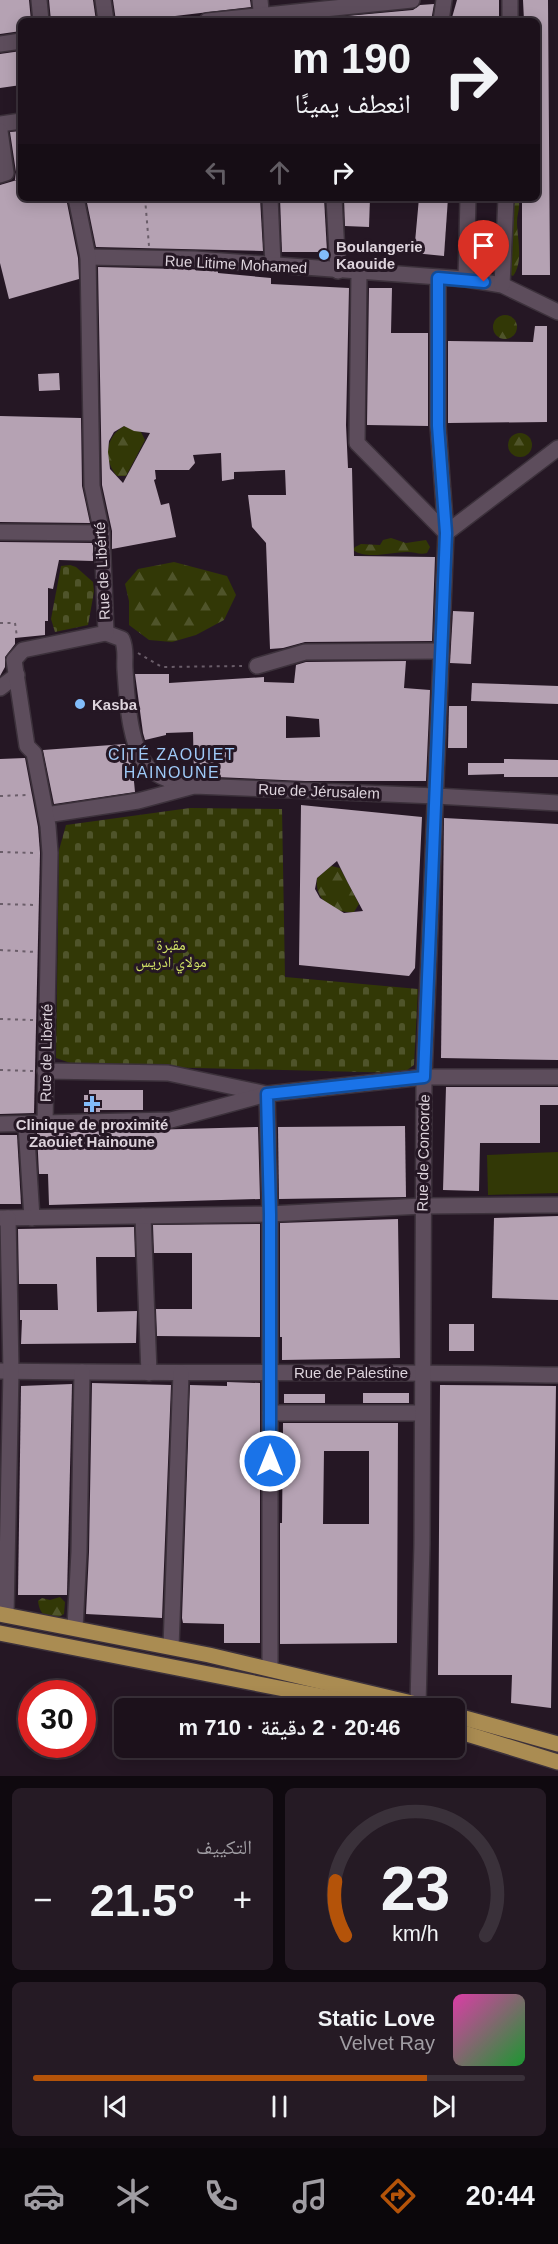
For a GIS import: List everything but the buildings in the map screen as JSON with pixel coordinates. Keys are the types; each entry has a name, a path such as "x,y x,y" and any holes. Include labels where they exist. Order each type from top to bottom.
{"main road":[{"path":"3,1614 171,1647 392,1698"},
{"path":"0,1633 330,1698"},
{"path":"465,1718 558,1744"},
{"path":"465,1733 558,1762"}],"street":[{"path":"39,0 41,18"},
{"path":"103,0 106,18"},
{"path":"225,18 261,12 337,10 412,0"},
{"path":"441,18 444,0"},
{"path":"510,0 510,18"},
{"path":"0,44 18,41"},
{"path":"0,124 18,121"},
{"path":"0,131 6,173 0,175"},
{"name":"Rue de Libérté","path":"45,1123 50,853 46,814 34,753 27,746 14,660 23,650 106,633 102,533 92,486 87,257 77,201"},
{"path":"270,201 273,264"},
{"path":"334,201 338,271"},
{"path":"466,279 468,201"},
{"path":"502,285 506,201"},
{"name":"Rue Litime Mohamed","path":"87,257 195,259 466,279 502,285 558,312"},
{"path":"358,272 357,442 446,533 558,448"},
{"name":"Rue de Concorde","path":"426,1698 422,1413 424,1077 446,533 438,426 438,278"},
{"path":"0,532 102,533"},
{"path":"106,633 122,639 126,647 125,669 138,754 150,769 167,779 194,786"},
{"path":"257,666 305,652 440,651"},
{"path":"0,688 16,675"},
{"name":"Rue de Jérusalem","path":"46,814 138,801 194,786 558,803"},
{"path":"45,1071 168,1073 267,1094"},
{"path":"0,1124 171,1120 267,1094 424,1077 558,1077"},
{"path":"267,1094 270,1214 270,1669"},
{"path":"26,1124 32,1218"},
{"path":"3,1614 4,1218 270,1214 422,1206 558,1205"},
{"path":"143,1216 149,1372"},
{"name":"Rue de Palestine","path":"5,1371 423,1372 558,1375"},
{"path":"75,1628 79,1552 82,1372"},
{"path":"171,1647 181,1373"},
{"path":"270,1413 422,1413"}],"path":[{"path":"145,201 150,259"},
{"path":"0,623 15,623 20,654"},
{"path":"126,647 162,666 257,666"},
{"path":"0,796 42,795"},
{"path":"0,852 50,853"},
{"path":"0,904 48,905"},
{"path":"0,950 47,952"},
{"path":"0,1019 46,1020"},
{"path":"0,1070 45,1071"}],"green space":[{"path":"506,202 519,202 517,222 519,257 513,276 509,274"},
{"path":"505,315 513,319 517,327 513,335 505,339 497,335 493,327 497,319"},
{"path":"124,426 141,432 145,440 126,476 117,476 110,463 108,449 113,436"},
{"path":"520,433 528,437 532,445 528,453 520,457 512,453 508,445 512,437"},
{"path":"391,538 406,543 426,540 430,547 427,553 422,554 407,552 365,555 353,550 361,544 380,545 383,540"},
{"path":"174,562 227,576 236,595 224,620 196,635 172,642 149,640 129,625 129,601 125,584 138,569"},
{"path":"61,566 76,567 93,582 94,592 88,625 55,632 51,619"},
{"name":"مقبرة مولاي ادريس","path":"190,808 282,809 285,977 418,989 414,1065 403,1073 76,1065 56,1058 59,850 66,825"},
{"path":"331,866 340,868 359,904 354,912 332,908 322,899 317,886 317,878"},
{"path":"558,1152 558,1193 488,1195 487,1155"},
{"path":"60,1597 65,1602 64,1614 54,1620 47,1618 41,1611 38,1601 42,1598 50,1600"}],"place":[{"name":"Boulangerie Kaouide","path":"324,255"},
{"name":"Kasba","path":"80,704"},
{"name":"Clinique de proximité Zaouiet Hainoune","path":"92,1104"}],"district":[{"name":"CITÉ ZAOUIET HAINOUNE","path":"172,763"}],"route":[{"path":"270,1461 270,1214 267,1094 424,1077 446,533 438,426 438,278 484,282"}]}
